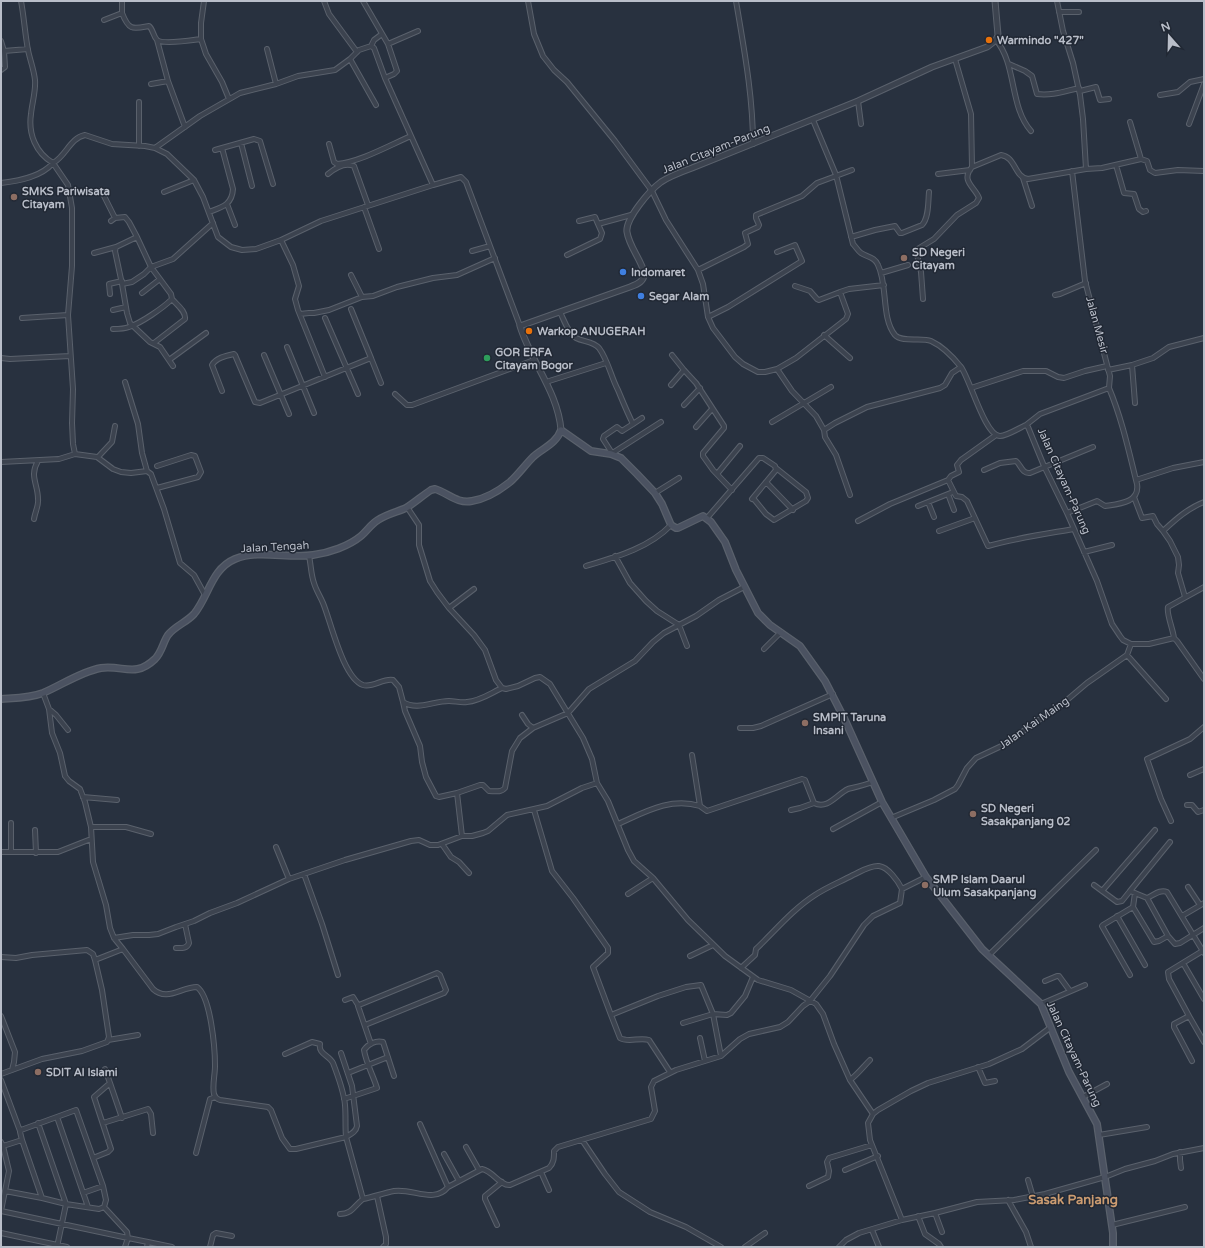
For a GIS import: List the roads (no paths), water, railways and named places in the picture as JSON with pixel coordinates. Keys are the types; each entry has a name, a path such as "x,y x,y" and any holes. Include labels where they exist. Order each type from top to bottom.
{"main road":[{"path":"561,430 591,450 611,453 621,458 655,493 662,504 671,525 678,528 702,516 707,518"},
{"name":"Jalan Tengah","path":"1,699 29,697 42,693 97,669 106,668 135,670 146,665 158,656 167,637 173,630 193,615 216,575 235,559 257,556 308,556 331,551 356,539 371,524 380,518 407,507 431,490 435,489 460,502 471,502 485,497 511,481 534,456 552,444 561,430"},
{"name":"Jalan Citayam-Parung","path":"707,518 724,542 744,587 761,617 804,650 833,694 882,802 926,877 973,939 1040,1004 1069,1072 1097,1124 1112,1225 1113,1247"}],"street":[{"path":"21,1 28,49 35,80 30,122 31,134 35,145 44,157 53,163 66,182 70,195 72,254 68,315 72,386 72,432 75,454"},
{"path":"122,1 122,14 126,24 129,27 151,27 157,40 168,81 186,127"},
{"path":"204,1 201,23 201,39 206,54 222,82 229,99"},
{"path":"324,1 329,14 357,52"},
{"path":"364,1 388,44 397,71 386,78"},
{"path":"528,1 534,34 543,56 554,70 567,82 615,141 652,191 666,220 698,270 703,284 708,317 716,332 735,357 743,364 758,372 766,372 776,369 796,358 848,316 840,292"},
{"path":"736,1 749,81 753,117 753,144"},
{"path":"995,1 998,32 996,40 1002,47 1009,64 1014,91 1023,121 1031,131"},
{"path":"1057,1 1063,31 1073,63 1079,90 1083,119 1086,169"},
{"path":"1059,12 1079,12"},
{"path":"104,20 122,14"},
{"path":"388,44 418,32"},
{"path":"155,148 200,116 240,93 276,84 298,76 335,70 357,52 371,46 374,40 382,34"},
{"path":"157,40 172,42 201,39"},
{"path":"1,40 4,51 5,67 1,70"},
{"name":"Jalan Citayam-Parung","path":"631,215 661,182 672,176 813,120 932,67 955,60 987,47 996,40"},
{"path":"371,46 376,52 433,185"},
{"path":"4,51 28,49"},
{"path":"267,49 276,84"},
{"path":"350,59 376,105"},
{"path":"923,298 921,272 916,250 934,238 957,215 979,200 978,194 969,184 968,178 971,169 972,121 955,60"},
{"path":"1009,64 1032,76 1037,94 1058,94 1096,87 1100,100 1109,99"},
{"path":"1160,95 1178,92 1190,82 1204,79"},
{"path":"151,84 168,81"},
{"path":"1189,124 1204,84"},
{"path":"858,101 861,124"},
{"path":"139,146 140,102"},
{"path":"813,120 836,175 853,244 861,253 876,261 881,273 888,315 895,335 903,339 931,341 944,350 961,367 990,429 996,435 961,460 957,464 959,472 949,477 948,480 890,504 858,521"},
{"path":"1130,122 1141,159"},
{"path":"1,183 15,182 47,170 64,154 75,139 81,136 89,135 112,144 155,148 168,154 194,180 203,197 218,237 227,245 236,250 248,250 281,240 321,220 461,177 464,180 534,360 546,382 556,406 561,430"},
{"path":"329,144 334,162 337,164 348,162 372,153 411,136"},
{"path":"215,150 254,139 260,141 273,184"},
{"path":"240,143 252,186"},
{"path":"209,212 227,204 232,196 233,189 222,148"},
{"path":"938,174 971,169 995,157 1004,156 1011,159 1022,178 1032,206"},
{"path":"1022,178 1031,179 1086,169 1102,168 1141,159 1147,161 1151,172 1156,173 1178,170 1204,171"},
{"path":"328,174 341,166 350,164 354,166 379,249"},
{"path":"1116,165 1124,194 1134,194 1140,210 1142,212 1146,212"},
{"path":"698,270 748,244 746,233 759,225 756,215 774,206 802,196 817,183 852,170"},
{"name":"Jalan Mesir","path":"1072,172 1086,283 1110,376 1109,388 1124,432 1136,480"},
{"path":"164,192 194,180"},
{"path":"101,190 115,218"},
{"path":"851,238 875,230 896,226 900,233 902,233 924,224 929,192"},
{"path":"227,204 235,225"},
{"path":"598,224 631,215"},
{"path":"520,326 641,282 644,272 629,240 626,227 631,215"},
{"path":"111,221 115,218 122,217 128,219 151,266 172,294 172,299 185,315 185,319 154,344"},
{"path":"567,255 600,239 602,233 595,217 579,221"},
{"path":"110,294 109,284 122,282 129,283 136,280 151,266 173,259 213,223"},
{"path":"94,253 116,247 136,237"},
{"path":"281,240 294,265 299,286 295,299 326,377"},
{"path":"708,317 728,307 802,261 795,245 778,252"},
{"path":"472,251 490,246"},
{"path":"116,247 115,251 129,321 147,340 160,347 173,366"},
{"path":"300,314 314,314 397,287 433,278 457,275 495,258"},
{"path":"881,273 908,265"},
{"path":"351,275 362,298"},
{"path":"142,293 160,279"},
{"path":"1055,295 1086,283"},
{"path":"795,286 808,289 819,300 849,289 884,285"},
{"path":"113,329 124,329 133,325 164,307 172,299"},
{"path":"113,310 126,307"},
{"path":"350,309 381,383"},
{"path":"560,312 569,330 574,336 596,344 603,354 633,424"},
{"path":"22,318 68,315"},
{"path":"325,318 358,394"},
{"path":"169,360 206,333"},
{"path":"824,335 850,358"},
{"path":"971,388 1023,371 1046,371 1058,377 1064,378 1084,371 1132,365 1153,358 1170,347 1204,338"},
{"path":"287,347 314,413"},
{"path":"222,391 212,366 216,360 234,354 256,403 260,404 371,358"},
{"path":"264,355 280,396 289,414"},
{"path":"672,355 700,388 724,428 703,456 707,463 732,490"},
{"path":"1,358 70,356"},
{"path":"395,394 408,405 412,406 534,360"},
{"path":"546,382 606,363"},
{"path":"1132,365 1135,403"},
{"path":"824,430 867,407 940,388 945,385 952,373 961,367"},
{"path":"776,369 792,391 816,416 824,430 825,437 836,455 850,495"},
{"path":"671,385 684,370"},
{"path":"124,382 138,424 142,452 147,471 157,488 180,563 194,575 205,595"},
{"path":"772,422 831,387"},
{"path":"684,405 700,388"},
{"path":"1026,425 1040,414 1109,388"},
{"path":"696,427 712,409"},
{"path":"642,418 622,431 617,427 604,436 603,439 611,453 661,422"},
{"name":"Jalan Citayam-Parung","path":"996,435 1003,436 1026,425 1030,429 1044,466 1067,513 1097,581 1114,627 1123,640 1131,644"},
{"path":"98,457 112,442 115,426"},
{"path":"717,474 740,446"},
{"path":"984,470 1000,463 1016,461 1023,470 1028,473 1093,447"},
{"path":"1,462 60,459 75,454 85,454 98,457 117,471 131,473 147,471"},
{"path":"157,488 198,477 201,472 196,456 191,455 158,466"},
{"path":"707,518 760,457 766,459 808,495 806,501 776,519 772,519 752,498 776,470 776,468"},
{"path":"34,519 38,499 33,476 38,461"},
{"path":"1067,513 1097,501 1105,506 1128,501 1137,493 1138,489 1136,480 1173,468 1204,462"},
{"path":"655,493 680,478"},
{"path":"948,480 956,496 962,497 967,501 988,546 1011,539 1074,529"},
{"path":"766,482 793,510"},
{"path":"918,506 953,492"},
{"path":"948,494 954,510"},
{"path":"1134,497 1142,518 1153,516 1170,541 1178,557 1178,573 1185,597"},
{"path":"928,502 934,517"},
{"path":"1163,531 1181,516 1204,502"},
{"path":"407,507 419,525 419,545 430,580 449,608 474,635 485,650 496,680 502,688"},
{"path":"939,531 975,518"},
{"path":"586,566 651,542 671,525"},
{"path":"1084,552 1112,545"},
{"path":"308,556 314,584 323,602 341,655 348,669 363,685 378,683 389,679 393,680 398,687 405,711 420,746 426,777 436,796 438,797 457,793 480,785 483,785 489,791 503,790 505,788 512,751 520,738 533,728 568,713 589,689 635,661 657,637 701,614 719,600 744,587"},
{"path":"615,556 630,583 646,601 679,625 687,646"},
{"path":"1174,638 1173,626 1167,609 1170,605 1204,587"},
{"path":"449,608 474,589"},
{"path":"764,649 781,632"},
{"path":"1166,699 1127,655 1131,644 1149,644 1174,638 1178,640 1204,679"},
{"name":"Jalan Kai Maing","path":"891,818 934,800 955,789 967,768 976,758 1010,742 1032,724 1054,711 1087,683 1127,655"},
{"path":"403,702 407,705 414,706 449,701 467,702 479,699 502,688 511,688 540,677 550,684 590,753 598,783 634,861 653,878 682,913 713,945 741,968 753,977 765,983 791,990 816,1004 823,1014 850,1080 873,1114"},
{"path":"42,693 49,709 52,733 60,753 65,776 80,789 83,797 91,827 93,862 114,938 153,989 159,994 165,995 177,993 194,987 197,987 202,992 210,1016 213,1033 215,1056 214,1090 216,1097 220,1100 268,1107 271,1110 282,1138 290,1149 296,1149 346,1137 354,1133 357,1129 354,1097 341,1053"},
{"path":"740,728 754,728 761,726 833,694"},
{"path":"49,709 68,730"},
{"path":"522,715 528,724 533,728"},
{"path":"1172,821 1161,799 1147,759 1190,739 1204,727"},
{"path":"692,755 700,806"},
{"path":"1190,775 1204,769"},
{"path":"618,824 669,804 691,804 700,806 707,811 712,810 802,779 805,780 814,803"},
{"path":"791,810 814,803 818,805 824,804 848,790 873,782"},
{"path":"114,938 133,935 153,935 237,903 289,879 345,860 415,840 419,840 433,846 462,836 472,836 483,833 488,831 507,815 534,810 554,803 582,788 598,783"},
{"path":"457,793 462,836"},
{"path":"83,797 117,800"},
{"path":"833,828 882,802"},
{"path":"1187,806 1192,805 1198,812 1204,810"},
{"path":"534,810 552,871 608,948 608,953 593,967 620,1038 624,1040 649,1040 670,1072"},
{"path":"10,852 11,823"},
{"path":"91,827 126,827 151,834"},
{"path":"35,830 36,853"},
{"path":"1102,891 1155,830"},
{"path":"1,852 51,852 64,850 91,839"},
{"path":"1094,885 1119,902 1130,891 1170,842"},
{"path":"442,844 451,857 461,864 469,873"},
{"path":"276,847 289,879"},
{"path":"989,955 1096,850"},
{"path":"340,1214 347,1214 363,1199 400,1191 424,1195 435,1195 444,1192 448,1187 479,1170 484,1169 504,1185 510,1185 549,1168 552,1165 555,1149 651,1119 655,1111 651,1087 652,1083 670,1072 721,1056 744,1036 784,1024 810,1001 835,970 864,925 873,916 900,903 902,889 899,883 885,868 880,866 869,868 815,895 804,903 756,949 755,956 741,968"},
{"path":"304,874 338,975"},
{"path":"902,889 926,877"},
{"path":"628,894 653,878"},
{"path":"1182,916 1202,904 1188,887"},
{"path":"1130,891 1146,898 1168,936 1175,944 1178,944 1204,928"},
{"path":"1146,898 1159,892 1168,892 1203,951 1168,972 1168,976 1204,1042"},
{"path":"1136,894 1133,907 1154,942 1168,936"},
{"path":"1130,975 1102,926 1133,907"},
{"path":"1117,916 1145,964"},
{"path":"176,948 186,948 188,946 189,943 185,924"},
{"path":"690,956 713,945"},
{"path":"95,960 123,949"},
{"path":"1,958 16,958 87,950 93,954 102,990 109,1036 107,1042 103,1045 42,1059 1,1074"},
{"path":"1183,963 1204,999"},
{"path":"358,1005 437,974 440,975 446,990 444,993 365,1025"},
{"path":"1045,981 1059,976 1070,991"},
{"path":"684,1023 713,1014 727,1015 731,1013 745,996 753,977"},
{"path":"611,1015 646,1000 697,984 701,985 713,1014 721,1056"},
{"path":"1040,1004 1085,985"},
{"path":"345,1000 354,996 371,1044"},
{"path":"1,1016 14,1052 12,1070"},
{"path":"1189,1016 1174,1024 1174,1027 1192,1061"},
{"path":"902,1220 878,1156 872,1145 868,1123 873,1114 911,1091 928,1083 998,1060 1022,1049 1051,1027"},
{"path":"108,1040 138,1035"},
{"path":"700,1038 704,1062"},
{"path":"344,1099 354,1097 377,1088 364,1050 371,1044 380,1041 383,1042 394,1076"},
{"path":"285,1054 312,1042 320,1044 319,1048 321,1052 333,1063 344,1099 346,1137 363,1199"},
{"path":"348,1073 388,1057"},
{"path":"850,1080 860,1072 870,1060"},
{"path":"978,1067 985,1083 995,1081"},
{"path":"105,1069 122,1118"},
{"path":"1,1080 20,1131 42,1198"},
{"path":"93,1158 108,1152 111,1149 94,1098 110,1083"},
{"path":"1083,1097 1107,1084"},
{"path":"196,1153 210,1099 216,1097"},
{"path":"103,1123 148,1109 151,1114 153,1133"},
{"path":"20,1131 76,1110 103,1186 106,1200 104,1207"},
{"path":"57,1117 88,1207"},
{"path":"38,1123 66,1204 57,1246"},
{"path":"420,1124 448,1187"},
{"path":"1099,1135 1147,1127"},
{"path":"22,1140 2,1145 9,1171 1,1211 128,1238 148,1245 172,1247"},
{"path":"582,1140 619,1192 650,1212 686,1227 721,1247"},
{"path":"809,1186 828,1177 829,1171 827,1162 829,1158 872,1145"},
{"path":"466,1147 479,1170"},
{"path":"839,1247 851,1237 902,1220 977,1202 1033,1197 1105,1177 1125,1168 1155,1161 1180,1152 1204,1148"},
{"path":"1180,1152 1181,1168"},
{"path":"444,1154 459,1181"},
{"path":"845,1170 878,1156"},
{"path":"541,1172 549,1190"},
{"path":"1028,1180 1033,1197"},
{"path":"497,1225 485,1199 486,1196 502,1182"},
{"path":"83,1193 103,1186"},
{"path":"6,1191 66,1204 99,1209 104,1207"},
{"path":"377,1196 387,1241 384,1247"},
{"path":"1008,1200 1026,1232 1031,1247"},
{"path":"104,1207 128,1232 125,1247"},
{"path":"1112,1225 1185,1207"},
{"path":"935,1213 942,1232"},
{"path":"918,1216 924,1234 937,1242 941,1247"},
{"path":"872,1230 879,1247"},
{"path":"1,1233 67,1247"},
{"path":"210,1247 213,1235 216,1233 232,1236"},
{"path":"745,1247 765,1233"}],"place":[{"name":"Warmindo \"427\"","path":"989,40"},
{"name":"SMKS Pariwisata Citayam","path":"14,197"},
{"name":"SD Negeri Citayam","path":"904,258"},
{"name":"Indomaret","path":"623,272"},
{"name":"Segar Alam","path":"641,296"},
{"name":"Warkop ANUGERAH","path":"529,331"},
{"name":"GOR ERFA Citayam Bogor","path":"487,358"},
{"name":"SMPIT Taruna Insani","path":"805,723"},
{"name":"SD Negeri Sasakpanjang 02","path":"973,814"},
{"name":"SMP Islam Daarul Ulum Sasakpanjang","path":"925,885"},
{"name":"SDIT Al Islami","path":"38,1072"}],"district":[{"name":"Sasak Panjang","path":"1073,1200"}]}
